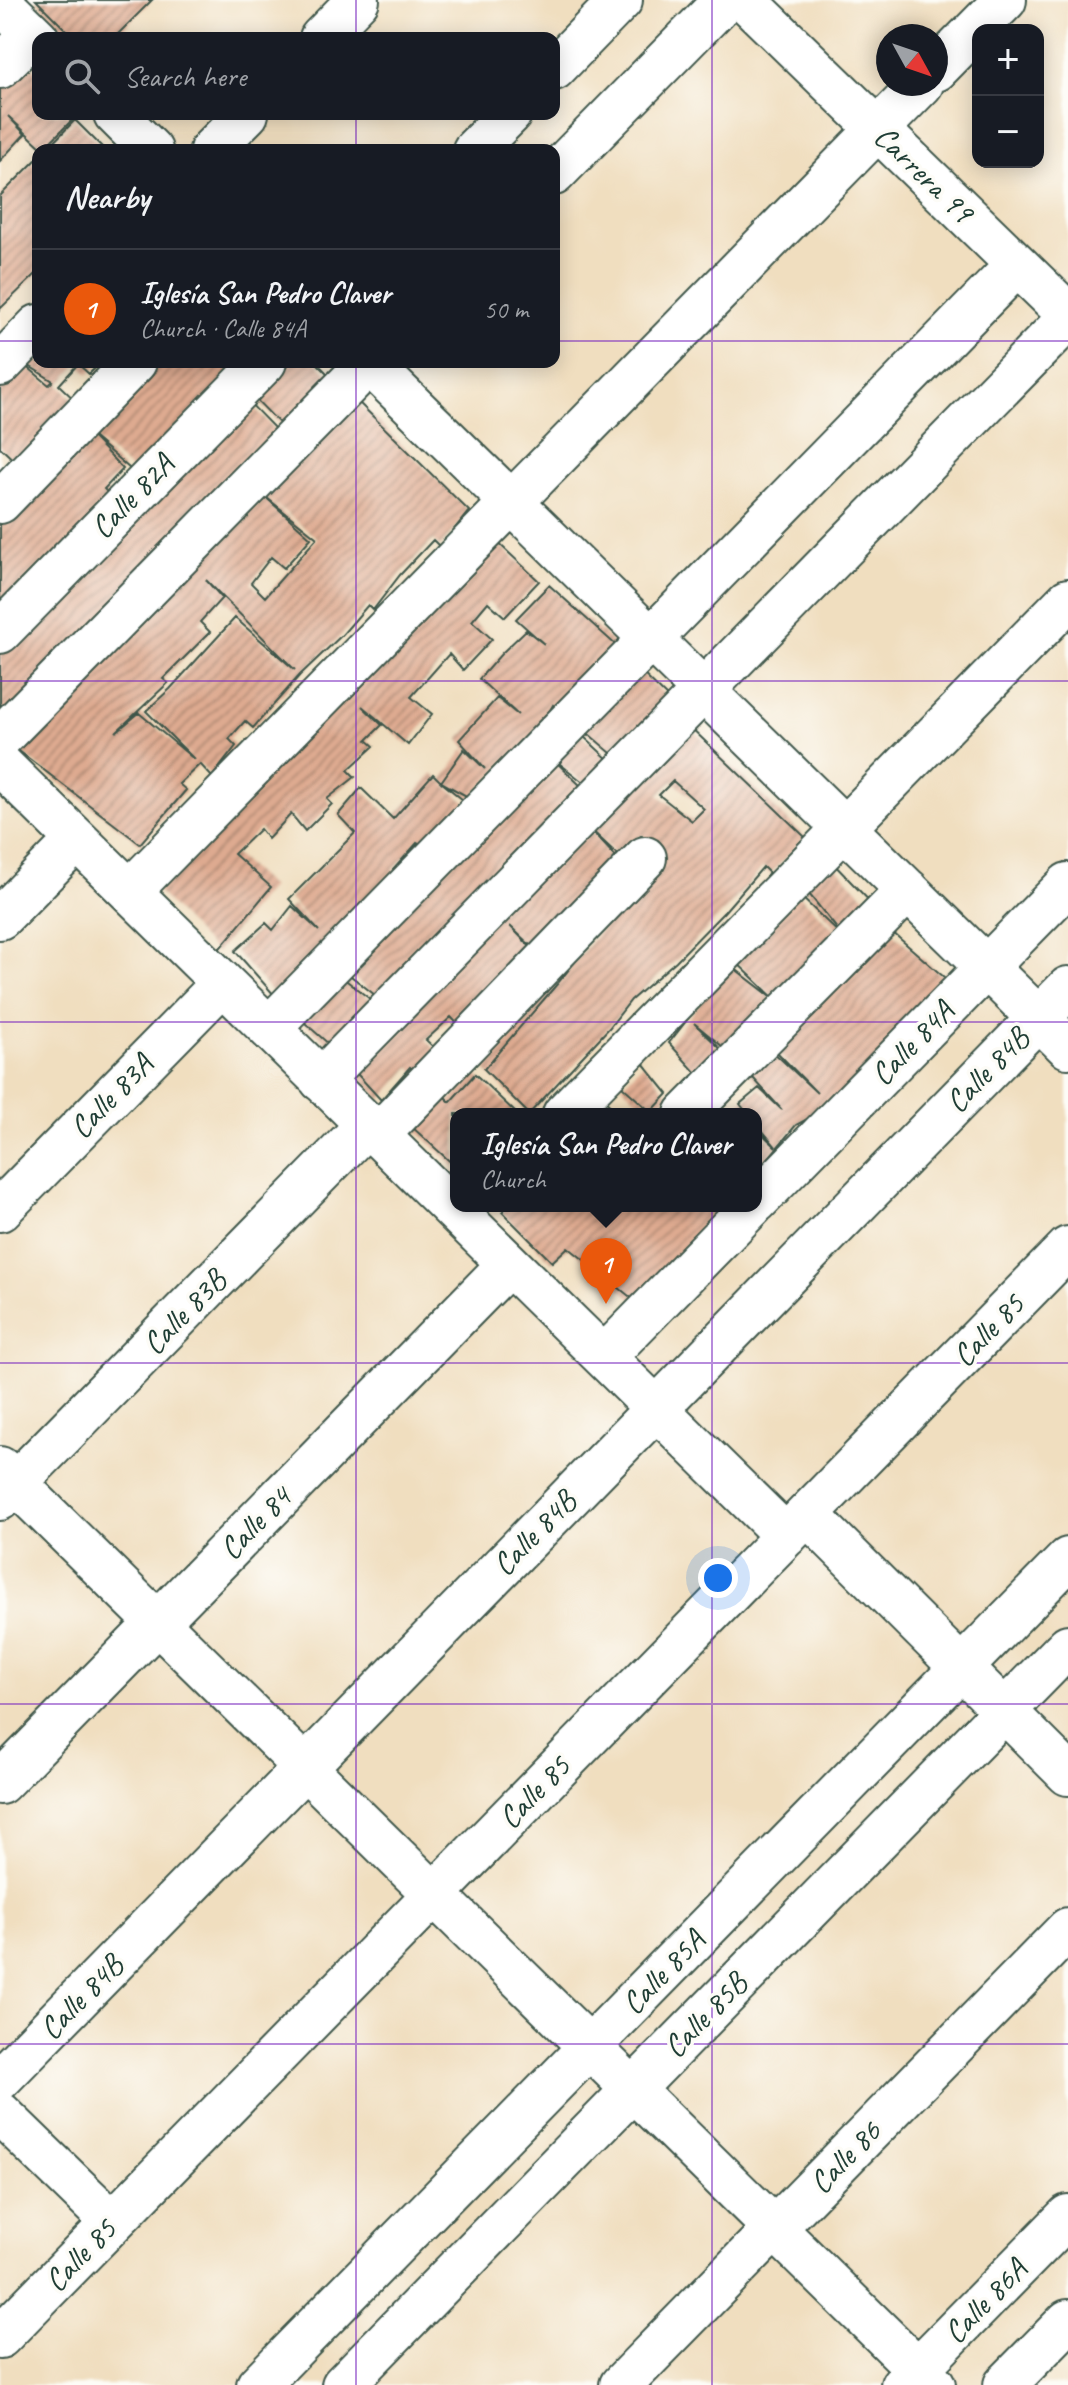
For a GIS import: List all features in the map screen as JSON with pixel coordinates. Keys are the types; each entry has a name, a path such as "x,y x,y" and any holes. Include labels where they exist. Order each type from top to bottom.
{"street":[{"path":"327,32 358,0"},
{"path":"560,63 621,0"},
{"path":"560,168 725,0"},
{"name":"Carrera 99","path":"745,0 1068,316"},
{"path":"948,58 1005,0"},
{"path":"0,2 32,33"},
{"path":"0,67 32,39"},
{"path":"130,891 910,96"},
{"path":"121,120 145,144"},
{"path":"217,144 241,120"},
{"path":"480,144 504,120"},
{"path":"269,1028 1017,265"},
{"path":"321,1080 1068,316"},
{"path":"0,365 32,332"},
{"path":"0,502 129,368"},
{"name":"Calle 82A","path":"0,632 259,368"},
{"path":"0,738 363,368"},
{"path":"375,368 1068,1047"},
{"path":"570,1108 1068,600"},
{"path":"0,764 372,1130 450,1197"},
{"path":"0,918 77,840"},
{"name":"Calle 83B","path":"5,1484 372,1130 645,858"},
{"name":"Calle 84A","path":"762,1196 1068,884"},
{"path":"692,1108 908,890"},
{"name":"Calle 83A","path":"0,1210 223,983"},
{"name":"Calle 84B","path":"0,2079 1068,988"},
{"path":"468,1212 509,1264 656,1408 961,1667 1068,1774"},
{"name":"Calle 84A","path":"604,1357 746,1212"},
{"name":"Calle 85","path":"0,2337 1068,1248"},
{"name":"Calle 84","path":"0,1783 509,1264"},
{"path":"5,1484 157,1623 633,2089 774,2228 918,2380"},
{"name":"Calle 85A","path":"258,2385 1068,1559"},
{"name":"Calle 85B","path":"343,2385 1068,1646"},
{"name":"Calle 86","path":"621,2385 1068,1929"},
{"path":"0,2113 112,2222"},
{"name":"Calle 86A","path":"918,2380 1068,2216"},
{"path":"1005,2385 1068,2321"}],"building":[{"path":"36,0 152,0 120,32 68,32"},
{"path":"23,59 32,67 32,120 72,120 48,144 38,144 8,116 25,134 0,161 0,85"},
{"path":"75,120 99,144 52,144"},
{"path":"32,164 32,278 0,309 0,196"},
{"path":"32,347 32,368 74,368 59,385 82,407 21,467 0,447 0,379 19,360","holes":["19,360 53,381 49,385"]},
{"path":"130,368 237,368 136,474 86,431 123,469 104,489 114,499 0,612 0,506"},
{"path":"259,368 322,368 331,377 283,427 242,385"},
{"path":"347,391 469,511 440,547 433,540 373,610 368,605 253,728 245,721 229,739 236,746 212,777 200,764 179,784 186,790 140,844 10,744","holes":["262,494 317,538 265,597 251,583 271,557 284,568 311,538","206,580 295,670 235,618 146,711 195,760 139,713 116,732 168,683 163,679 210,632 200,622 222,598"]},
{"path":"241,394 280,434 0,731 0,647"},
{"path":"493,538 539,581 505,617 488,602 472,621 492,639 463,670 449,654 411,697 432,714 408,745 362,706 382,725 367,740 374,746 348,770 355,777 327,799 332,804 305,831 291,814 268,839 260,829 234,854 271,887 216,953 156,890 188,863 183,859"},
{"path":"549,585 618,647 559,712 553,705 537,733 470,798 441,782 464,749 485,769 459,740 497,698 518,715 479,679 526,630 544,644 516,619"},
{"path":"633,664 673,703 618,759 577,724"},
{"path":"568,722 610,761 588,786 550,756 585,790 380,999 346,972"},
{"path":"685,722 805,837 770,874 763,867 676,961 631,1000 535,1108 523,1108 484,1069 558,983 661,854 642,835 618,855 587,826 628,870 532,947 510,926 544,961 467,1034 451,1017 426,1040 444,1057 425,1081 410,1067 381,1100 347,1063","holes":["673,781 704,809 692,821 659,795"]},
{"path":"433,774 468,804 423,849 417,843 393,870 397,874 275,996 235,951 266,923 273,930 292,906 319,931 289,899 355,833 338,815 361,788 393,819"},
{"path":"828,858 879,911 846,940 801,884"},
{"path":"796,892 846,940 739,1060 694,1023 731,1059 706,1084 669,1043 730,965 779,1003 732,958"},
{"path":"884,925 952,984 831,1106 796,1125 762,1166 762,1134 776,1147 762,1130 762,1108 743,1108 740,1104 759,1088 782,1110 744,1068 769,1048 817,1093 771,1046"},
{"path":"338,974 375,1003 331,1046 297,1016"},
{"path":"643,1063 668,1094 655,1108 647,1108 622,1086"},
{"path":"475,1074 511,1108 450,1108 450,1162 401,1117 432,1084 450,1102"},
{"path":"603,1099 613,1108 593,1108"},
{"path":"502,1212 718,1212 634,1300 568,1247 552,1262"}],"place":[{"name":"Iglesía San Pedro Claver","path":"606,1304"}]}
